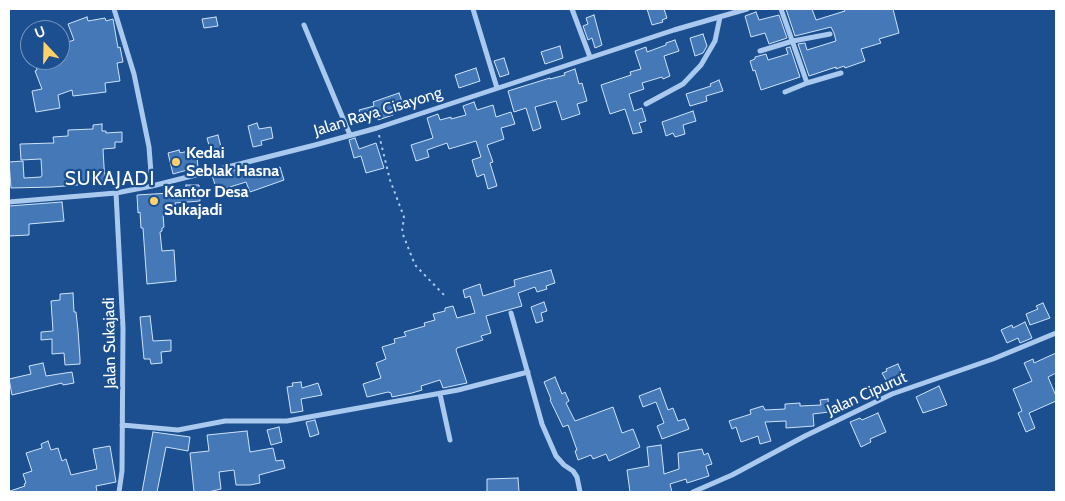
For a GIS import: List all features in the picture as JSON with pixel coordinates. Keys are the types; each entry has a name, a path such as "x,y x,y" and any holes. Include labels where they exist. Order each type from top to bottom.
{"street":[{"path":"114,9 134,74 149,147 152,186"},
{"path":"473,9 497,88"},
{"path":"572,9 590,58"},
{"name":"Jalan Raya Cisayong","path":"9,202 116,192 152,186 350,136 746,9"},
{"path":"781,9 807,83"},
{"path":"646,104 683,84 701,65 715,41 720,17"},
{"path":"304,25 350,136"},
{"path":"760,51 793,41 830,34"},
{"path":"784,92 841,73"},
{"name":"Jalan Sukajadi","path":"116,192 123,328 122,471 119,492"},
{"path":"511,314 542,424 556,456 577,477 580,492"},
{"name":"Jalan Cipurut","path":"693,492 732,475 892,394 993,359 1056,332"},
{"path":"122,425 178,430 226,421 287,421 440,394 528,372"},
{"path":"440,394 450,440"}],"path":[{"path":"377,128 390,180 404,216 402,232 412,260 445,296"}],"building":[{"path":"647,9 664,9 667,18 662,20 663,22 652,25"},
{"path":"786,9 812,9 816,20 845,11 844,9 893,9 899,33 879,39 881,43 861,49 865,61 845,68 844,66 836,69 836,67 809,76 798,44 805,43 807,50 836,41 834,33 831,27 795,36"},
{"path":"756,12 759,20 779,15 787,38 769,44 765,33 751,37 745,16"},
{"path":"594,15 602,45 595,48 592,38 588,40 583,26 588,24 586,18"},
{"path":"87,17 88,21 105,18 106,21 113,19 118,48 120,47 123,62 117,63 120,81 105,83 106,92 73,96 72,90 58,95 60,108 36,112 32,91 42,89 35,71 70,70 70,41 74,40 70,23"},
{"path":"216,17 218,26 204,28 202,19"},
{"path":"703,34 707,46 703,53 695,56 690,38"},
{"path":"675,40 679,51 664,56 670,76 642,83 644,89 629,94 634,111 642,108 646,121 639,123 642,132 633,134 625,109 610,114 601,85 631,75 630,72 641,69 635,51 646,47 647,52"},
{"path":"560,46 563,58 545,64 541,52"},
{"path":"790,47 800,77 761,90 750,61 755,59 755,57 766,54 768,60 788,54 786,48"},
{"path":"504,58 509,74 500,77 494,61"},
{"path":"476,68 480,81 459,88 455,75"},
{"path":"575,69 579,84 582,83 587,101 577,104 580,114 562,120 556,101 535,107 541,128 533,131 526,108 514,112 508,91 565,75 564,73"},
{"path":"719,80 723,91 706,96 707,101 690,106 686,94 711,86 710,84"},
{"path":"399,93 403,104 391,108 393,115 378,120 377,115 362,120 359,110 374,106 373,102"},
{"path":"474,102 477,110 493,105 496,117 511,112 515,124 501,128 504,139 487,145 493,162 490,163 497,186 488,189 484,174 477,177 472,160 481,157 476,141 449,149 447,143 427,150 429,157 416,161 411,145 433,138 427,118 438,114 440,120 466,115 463,106"},
{"path":"693,111 696,121 683,125 685,134 675,137 673,133 666,136 662,122"},
{"path":"257,123 259,129 271,127 273,138 261,141 262,145 253,147 248,126"},
{"path":"102,124 102,131 106,131 106,133 122,132 122,142 115,142 115,148 103,149 105,184 97,184 97,181 78,182 78,185 11,188 9,162 23,161 24,178 41,177 42,175 41,159 21,160 20,144 54,143 53,137 68,136 68,130 93,129 93,125"},
{"path":"218,135 222,151 211,153 207,138"},
{"path":"355,138 359,149 376,143 384,168 366,173 361,156 354,158 349,140"},
{"path":"179,150 180,153 193,150 194,157 197,157 198,167 173,174 168,153"},
{"path":"259,167 261,173 280,167 284,180 250,192 246,182 217,191 212,175 239,169 240,172"},
{"path":"186,185 199,185 200,201 175,203 176,213 163,214 164,227 160,232 162,251 174,250 176,281 147,284 143,228 141,228 140,212 138,213 137,195 186,192"},
{"path":"62,202 64,221 29,224 29,235 9,236 9,206"},
{"path":"551,270 555,283 546,286 547,289 537,292 535,287 518,293 522,306 486,316 491,333 481,336 483,340 457,348 456,350 467,383 443,388 440,380 421,386 422,390 412,393 392,397 391,393 388,392 367,397 363,384 381,378 376,363 386,359 382,347 395,343 394,339 406,336 404,332 425,326 424,323 435,320 433,314 445,311 445,308 453,306 457,318 475,313 470,296 465,298 463,290 480,284 483,296 515,286 514,280"},
{"path":"73,293 80,364 65,365 64,353 52,354 52,339 41,340 41,332 53,331 51,301 60,300 60,294"},
{"path":"544,302 547,311 541,313 543,321 536,323 531,307"},
{"path":"1043,303 1050,318 1030,325 1026,314 1038,309 1036,306"},
{"path":"150,316 153,341 171,340 171,351 161,352 162,363 151,364 150,359 144,359 140,317"},
{"path":"1025,322 1032,338 1020,343 1018,338 1007,343 1001,330 1012,325 1013,328"},
{"path":"1056,353 1056,373 1048,377 1056,396 1056,401 1029,413 1035,428 1026,432 1018,413 1022,411 1013,389 1032,381 1024,363 1033,359 1034,363"},
{"path":"43,363 46,376 72,372 74,383 63,385 62,383 12,395 9,379 31,374 29,366"},
{"path":"898,364 905,380 893,384 891,380 887,382 882,373 887,371 886,369"},
{"path":"555,377 562,394 565,392 569,401 566,403 575,421 613,407 622,433 633,429 640,447 609,461 606,454 593,459 591,455 578,460 575,451 577,450 568,425 563,427 544,382"},
{"path":"301,382 302,388 318,383 322,395 301,399 303,411 291,413 287,387 293,386 292,383"},
{"path":"939,386 947,405 923,413 916,397"},
{"path":"660,388 668,410 673,408 678,421 685,419 689,429 662,439 657,426 664,423 656,402 643,407 639,396"},
{"path":"828,399 829,412 813,414 814,426 786,428 786,421 765,422 771,441 760,444 758,436 741,442 736,427 732,429 729,421 751,414 750,410 763,406 765,410 785,409 785,404 800,403 800,406 821,405 820,400"},
{"path":"878,413 886,432 870,439 871,442 861,447 850,422 860,418 862,420"},
{"path":"315,420 319,434 310,437 306,422"},
{"path":"279,427 282,442 271,445 267,430"},
{"path":"247,431 250,452 273,448 276,461 283,460 285,468 259,475 260,483 250,485 236,485 234,470 219,472 221,489 208,492 194,492 190,453 209,451 207,435"},
{"path":"153,432 190,437 188,451 166,447 157,492 142,492"},
{"path":"48,441 51,450 58,448 62,461 66,459 71,475 97,469 93,449 110,446 116,482 96,486 97,492 10,492 25,486 23,474 32,471 26,453 42,448 41,444"},
{"path":"661,445 664,474 679,469 678,453 702,449 704,455 708,453 712,464 706,466 709,476 687,483 686,479 670,484 672,492 630,492 627,470 649,466 647,447"},
{"path":"518,478 519,492 487,492 487,479"}],"place":[{"name":"Kedai Seblak Hasna","path":"176,162"},
{"name":"Kantor Desa Sukajadi","path":"154,201"}],"district":[{"name":"SUKAJADI","path":"110,179"}]}
